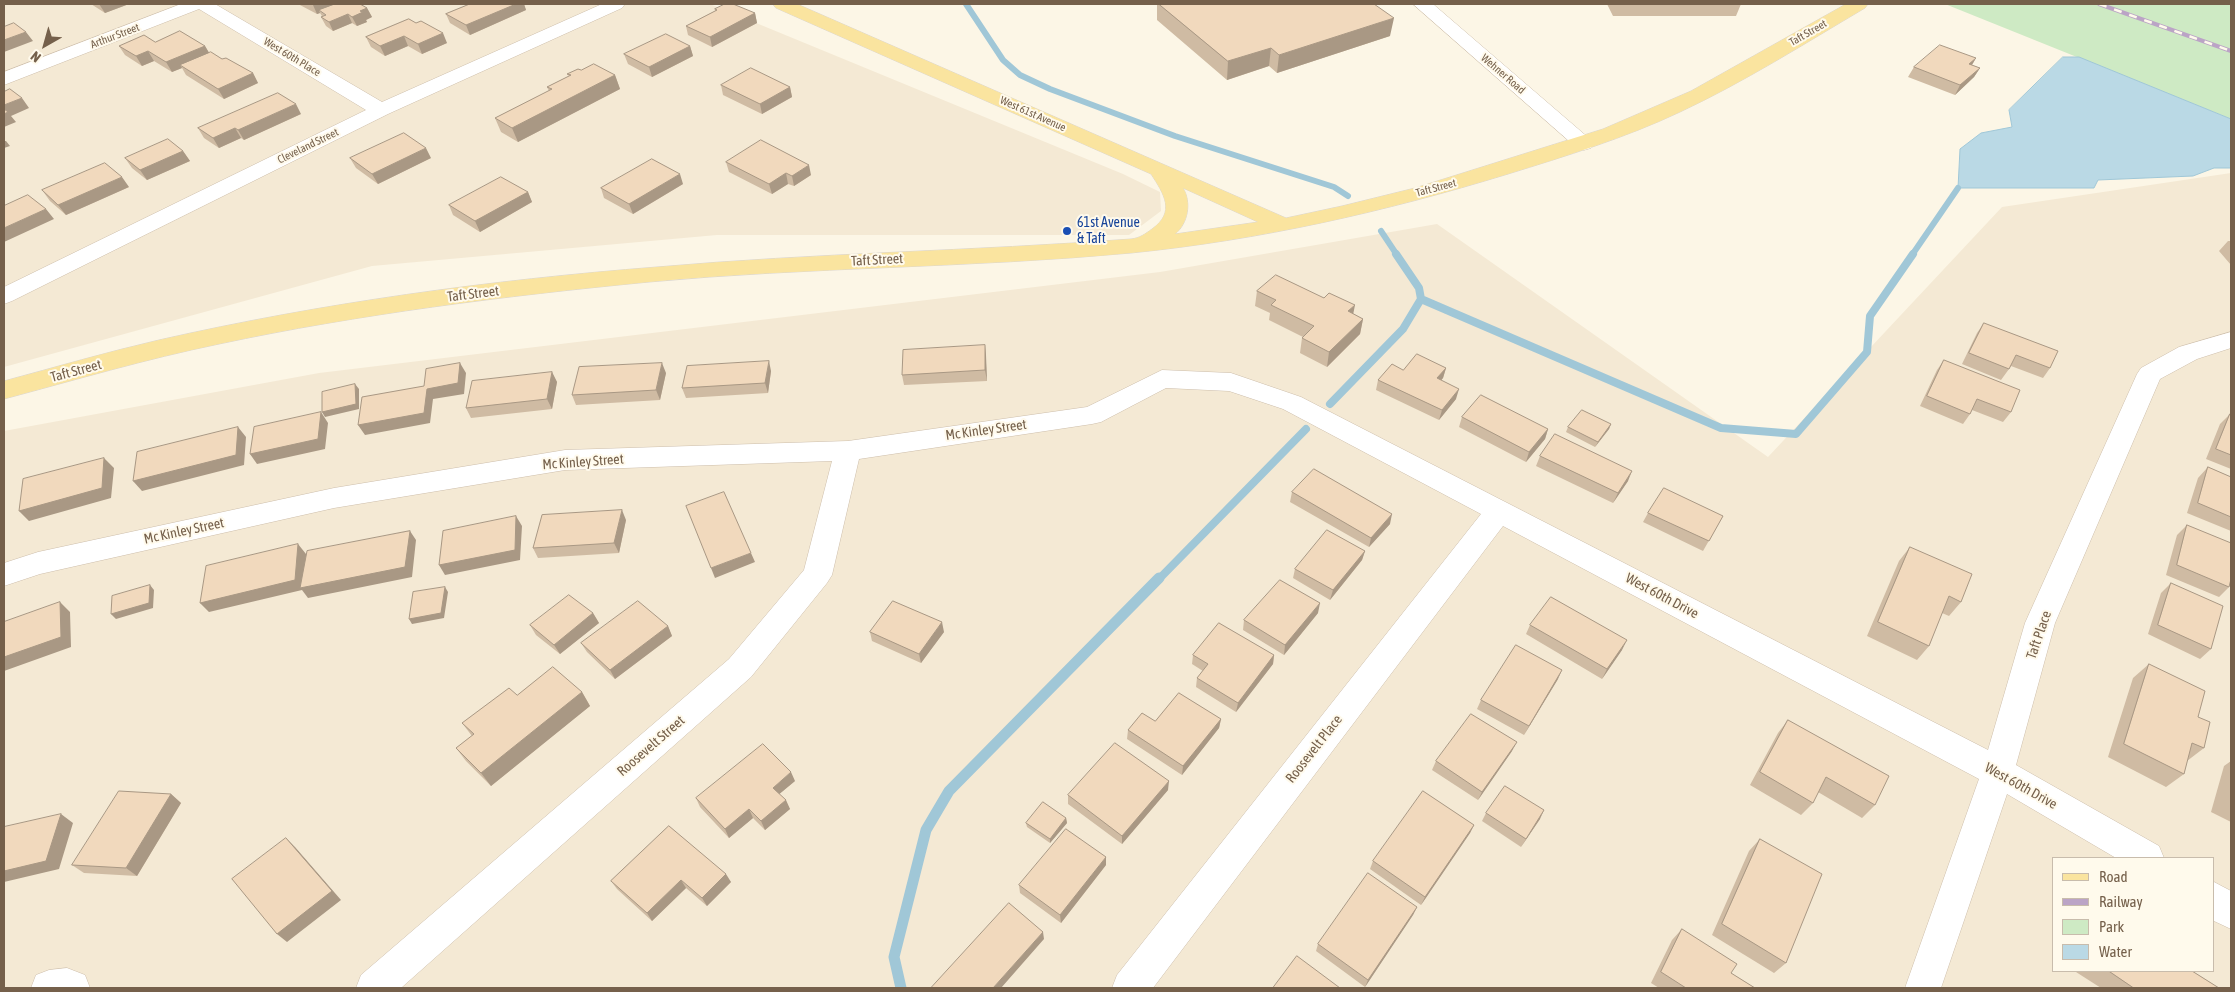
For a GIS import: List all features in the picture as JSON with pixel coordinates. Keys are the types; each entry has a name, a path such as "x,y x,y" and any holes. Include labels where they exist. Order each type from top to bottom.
{"main road":[{"name":"West 61st Avenue","path":"782,4 1284,225"},
{"name":"Taft Street","path":"4,390 160,348 306,320 459,295 659,274 979,256 1147,243 1284,225 1342,214 1462,182 1584,144 1672,108 1744,71 1859,4"},
{"path":"1147,243 1172,225 1177,208 1175,193 1158,169"}],"street":[{"name":"Arthur Street","path":"4,79 198,4"},
{"name":"West 60th Place","path":"203,4 380,110"},
{"name":"Cleveland Street","path":"4,296 380,110 616,4"},
{"name":"Wehner Road","path":"1422,4 1584,144"},
{"name":"Taft Place","path":"1923,988 1998,772 2040,623 2150,374 2188,353 2231,340"},
{"name":"West 60th Drive","path":"1162,379 1231,382 1292,402 1998,772 2145,857"},
{"name":"Mc Kinley Street","path":"4,575 38,563 334,498 565,460 848,451 1092,415 1162,379"},
{"name":"Roosevelt Street","path":"374,988 740,668 817,575 848,451"},
{"name":"Roosevelt Place","path":"1130,988 1500,511"},
{"path":"2215,901 2231,912"},
{"path":"48,988 67,986 72,988"}],"shaded area":[{"path":"4,4 710,4 1123,174 1160,192 1161,211 1129,235 717,235 372,266 4,367"},
{"path":"2231,173 2231,988 4,988 4,431 319,373 1160,272 1437,224 1768,457 2002,207"}],"green space":[{"path":"1945,4 2231,4 2231,119"}],"water":[{"path":"2063,57 2079,57 2231,119 2231,168 2214,168 2193,176 2098,180 2094,188 1958,188 1960,149 1981,133 2012,127 2009,110"}],"building":[{"path":"335,4 360,4 367,8 352,17 348,14 329,22 321,17 326,15 319,10"},
{"path":"470,4 516,4 466,25 446,14"},
{"path":"725,4 733,4 755,13 710,37 686,26 717,10 715,9"},
{"path":"1159,4 1374,4 1394,18 1279,55 1271,48 1228,61"},
{"path":"409,19 416,23 421,21 443,33 418,44 404,36 380,46 366,37"},
{"path":"14,23 26,32 4,40 4,27"},
{"path":"180,31 205,46 166,62 148,51 136,56 119,46 144,35 155,42"},
{"path":"666,34 690,46 649,67 624,54"},
{"path":"1940,45 1976,58 1969,64 1980,68 1960,85 1914,67"},
{"path":"211,52 253,73 218,89 180,65"},
{"path":"594,64 615,75 512,128 495,118 552,89 547,87 571,75 567,74"},
{"path":"751,68 790,87 760,104 721,85"},
{"path":"10,89 22,98 4,105 4,92"},
{"path":"278,93 296,104 238,130 235,128 213,138 198,128"},
{"path":"404,133 426,148 372,174 350,158"},
{"path":"168,139 183,151 140,170 125,158"},
{"path":"761,140 809,165 792,176 786,173 769,184 726,162"},
{"path":"652,159 680,174 629,204 601,188"},
{"path":"105,163 122,177 58,205 42,190"},
{"path":"501,177 528,192 475,221 449,205"},
{"path":"28,195 46,209 4,228 4,206"},
{"path":"1276,275 1324,298 1329,293 1355,305 1348,311 1363,319 1329,352 1302,338 1314,326 1271,305 1276,300 1257,291"},
{"path":"1984,323 2058,351 2050,368 2016,355 2009,369 1969,353"},
{"path":"985,345 985,370 902,375 903,350"},
{"path":"1417,354 1446,368 1437,378 1459,389 1442,410 1378,380 1392,364 1403,370"},
{"path":"1944,360 2020,390 2011,412 1977,399 1970,414 1927,396"},
{"path":"769,361 765,383 682,388 687,366"},
{"path":"460,363 458,383 427,389 424,413 358,425 362,397 424,386 426,369"},
{"path":"662,363 656,390 572,395 579,367"},
{"path":"552,372 547,399 466,408 472,381"},
{"path":"355,384 356,404 322,412 322,392"},
{"path":"1481,395 1548,429 1529,452 1462,417"},
{"path":"1582,410 1611,424 1598,442 1568,427"},
{"path":"321,412 318,439 250,454 254,427"},
{"path":"2231,414 2231,455 2216,449"},
{"path":"238,427 236,455 133,481 137,452"},
{"path":"1555,434 1632,471 1618,493 1540,456"},
{"path":"104,458 102,488 19,511 23,479"},
{"path":"2208,467 2231,477 2231,517 2198,503"},
{"path":"1314,469 1392,514 1371,538 1292,492"},
{"path":"1664,488 1723,516 1709,541 1648,513"},
{"path":"724,492 751,553 711,568 686,506"},
{"path":"622,510 614,543 533,548 542,515"},
{"path":"516,516 515,550 439,565 443,531"},
{"path":"2187,525 2231,543 2231,579 2229,587 2177,565"},
{"path":"1327,530 1365,551 1333,590 1295,569"},
{"path":"410,531 405,567 300,588 307,551"},
{"path":"298,544 295,580 200,603 206,566"},
{"path":"1910,547 1972,574 1961,602 1949,596 1929,646 1878,622"},
{"path":"1280,580 1320,603 1285,645 1244,620"},
{"path":"2171,583 2223,606 2211,649 2158,625"},
{"path":"150,585 149,603 111,614 112,596"},
{"path":"445,587 441,613 409,619 413,592"},
{"path":"569,595 593,613 554,645 530,625"},
{"path":"1551,597 1627,640 1607,669 1530,625"},
{"path":"638,601 668,626 610,670 581,643"},
{"path":"893,601 942,622 919,654 870,632"},
{"path":"60,602 61,637 4,657 4,622"},
{"path":"1219,623 1274,655 1238,703 1197,678 1208,664 1193,655"},
{"path":"1516,645 1562,670 1529,726 1481,700"},
{"path":"2149,664 2205,691 2198,717 2210,722 2204,748 2192,743 2184,774 2124,744"},
{"path":"553,667 582,692 481,773 456,748 474,734 462,723 509,688 517,695"},
{"path":"1179,693 1221,719 1183,766 1128,730 1142,713 1155,721"},
{"path":"1471,714 1517,742 1482,792 1436,761"},
{"path":"1788,720 1889,776 1875,805 1826,777 1813,803 1760,772"},
{"path":"1115,743 1169,781 1122,836 1068,795"},
{"path":"763,744 791,772 773,788 786,800 761,821 749,809 725,829 696,798"},
{"path":"1505,786 1544,810 1526,839 1486,813"},
{"path":"119,791 171,794 126,868 72,865"},
{"path":"1423,791 1474,825 1425,897 1373,861"},
{"path":"1043,802 1066,818 1050,839 1026,823"},
{"path":"61,814 46,861 4,871 4,827"},
{"path":"669,826 726,874 702,898 681,880 647,913 611,881"},
{"path":"1066,829 1106,857 1060,915 1019,885"},
{"path":"286,838 332,891 277,934 232,879"},
{"path":"1760,839 1822,874 1786,963 1722,924"},
{"path":"1368,873 1417,907 1368,980 1318,944"},
{"path":"1009,903 1043,932 993,988 931,988"},
{"path":"1682,929 1737,964 1731,973 1755,988 1686,988 1661,972"},
{"path":"1297,956 1340,988 1273,988"},
{"path":"2110,972 2194,972 2219,988 2134,988"}],"waterway":[{"path":"966,4 1003,60 1020,75 1050,89 1175,136 1334,187 1348,196"},
{"path":"1912,255 1958,188"},
{"path":"1381,231 1397,255"},
{"path":"1396,254 1419,288 1421,299"},
{"path":"1421,299 1721,428 1796,434 1867,352 1870,316 1913,254"},
{"path":"1330,404 1403,329 1421,299"},
{"path":"1158,580 1306,429"},
{"path":"901,988 894,957 926,830 949,791 1159,578"}],"railway":[{"path":"2099,4 2231,51"}],"place":[{"name":"61st Avenue & Taft","path":"1067,231"}]}
